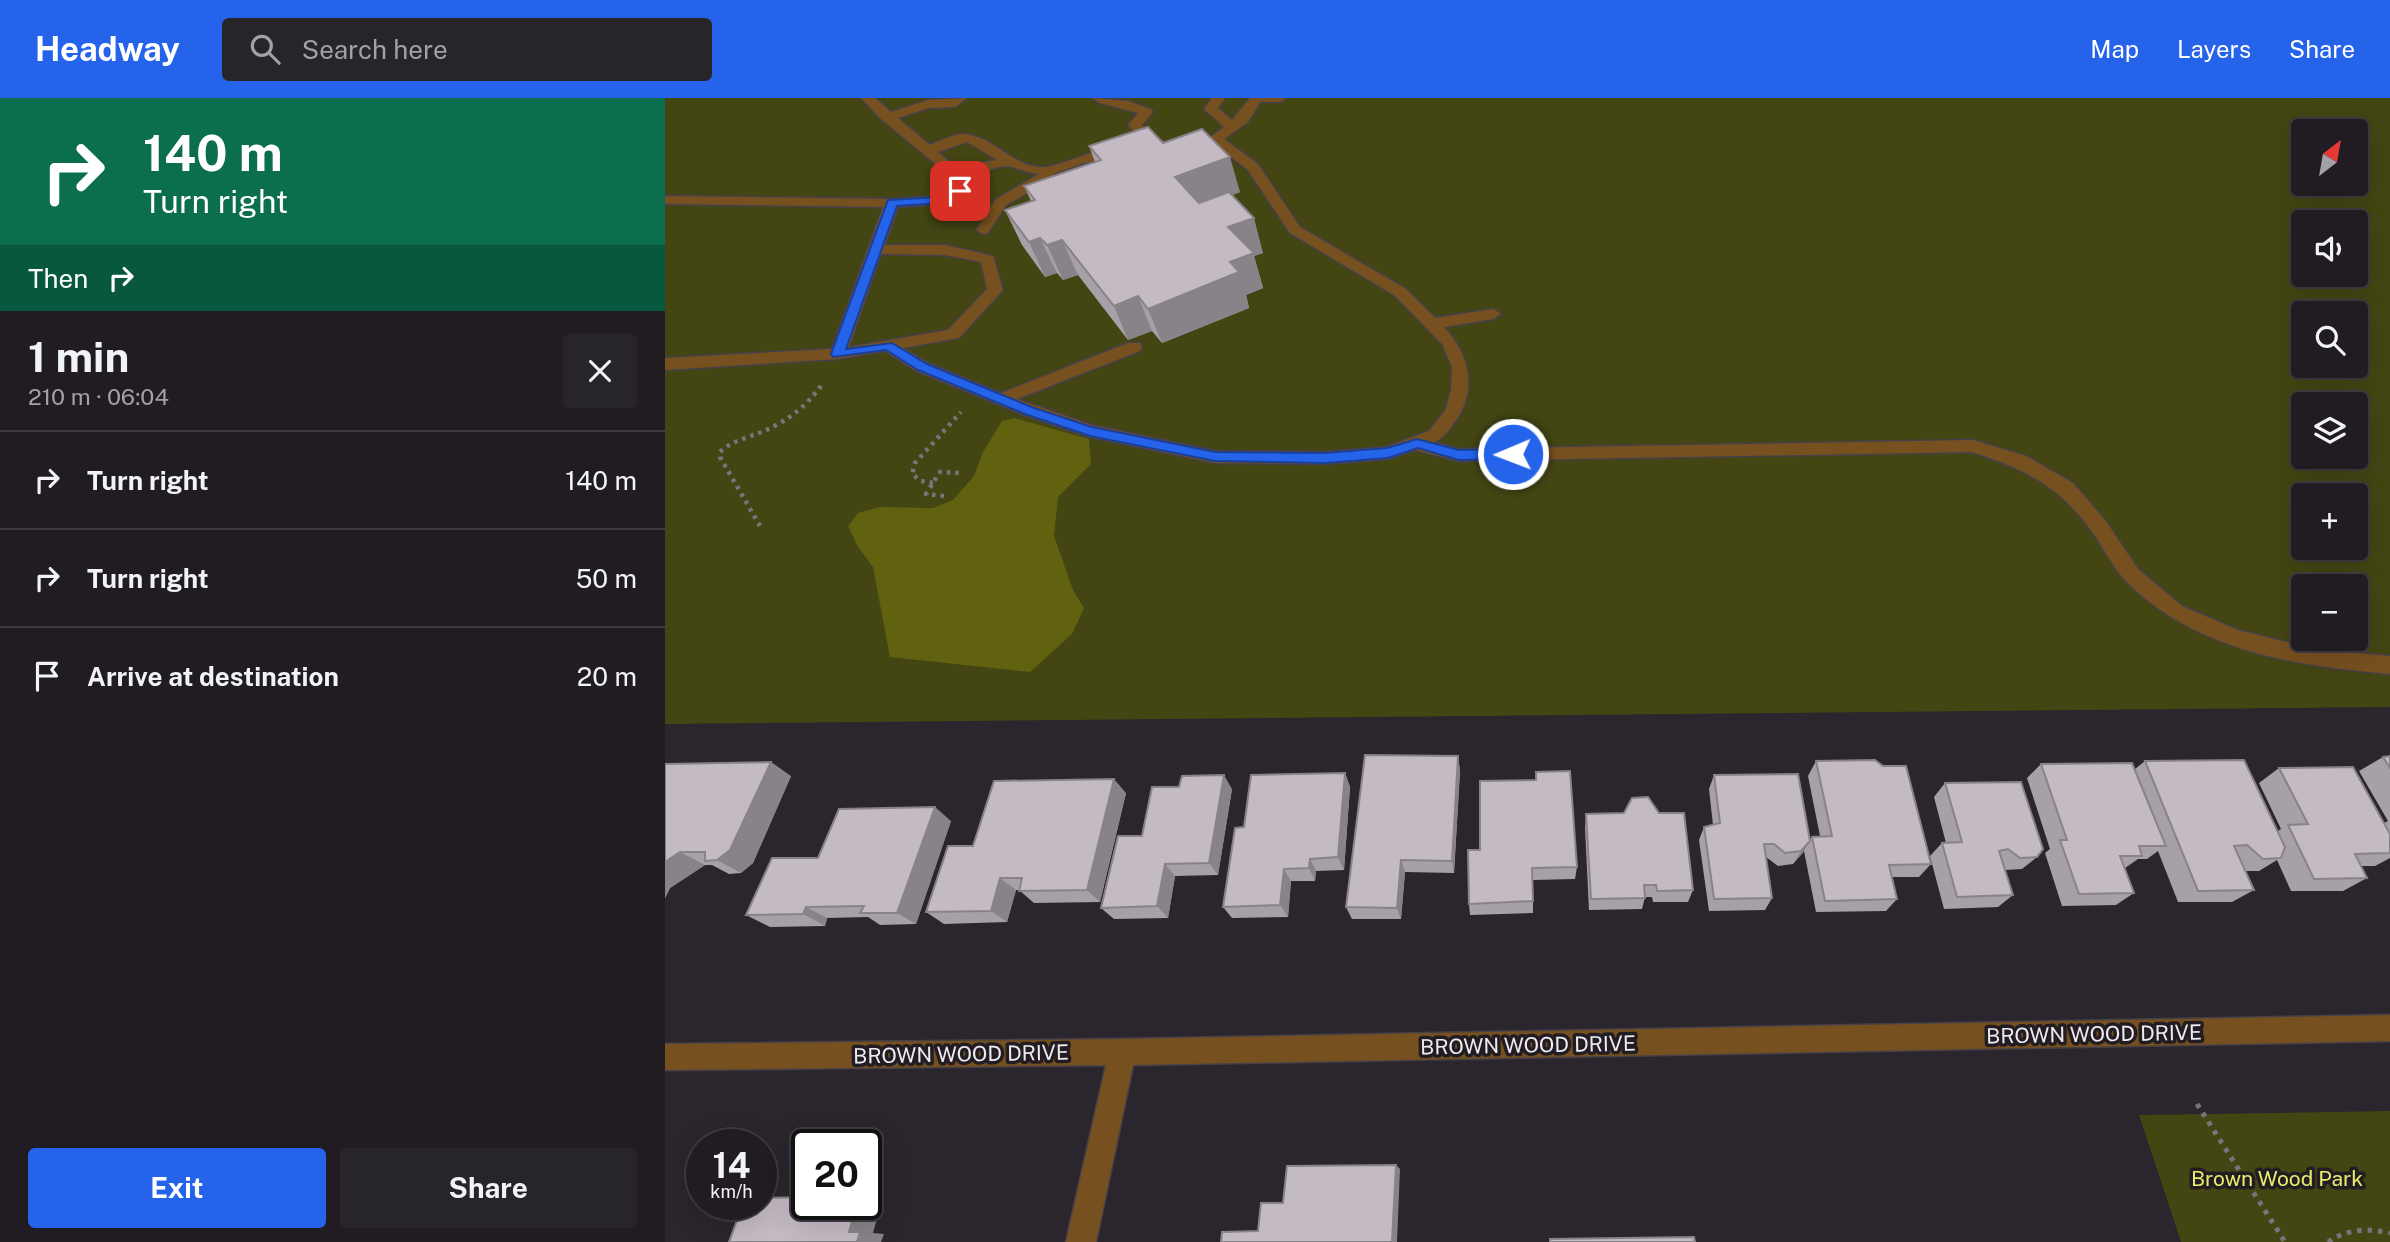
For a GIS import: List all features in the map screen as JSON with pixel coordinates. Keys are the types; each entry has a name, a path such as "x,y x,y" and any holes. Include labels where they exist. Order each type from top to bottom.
{"street":[{"path":"867,98 962,179"},
{"path":"887,117 930,101 950,104 961,98"},
{"path":"1099,98 1113,104 1138,106 1146,111 1135,125 1151,142"},
{"path":"1219,98 1211,109 1232,127"},
{"path":"888,346 922,367 1090,431 1215,457 1325,458 1388,453 1435,435 1454,411 1460,390 1459,367 1449,342 1400,292 1295,230 1253,167 1208,140 1243,119 1258,98 1280,98"},
{"path":"928,151 953,140 969,138 1027,169 1048,171 1081,159 1112,155 1151,142 1174,145"},
{"path":"962,179 989,165 1011,162"},
{"path":"983,230 1000,202 1043,179 1048,171"},
{"path":"665,200 892,203 943,200 960,191 962,179"},
{"path":"838,354 892,203"},
{"path":"665,364 838,354 953,334 995,290 988,259 945,250 876,249"},
{"path":"1433,324 1493,314"},
{"path":"1001,399 1135,347"},
{"path":"1417,444 1459,455 1973,446 2020,461 2066,488 2098,525 2130,574 2175,612 2234,638 2319,659 2390,665"},
{"name":"BROWN WOOD DRIVE","path":"665,1057 1122,1052 2390,1028"},
{"path":"1081,1242 1122,1052"}],"path":[{"path":"760,526 720,457 720,452 726,446 792,419 809,405 829,375 838,354"},
{"path":"933,483 922,481 912,474 915,463 982,390"},
{"path":"944,496 926,495 940,472 960,473"},
{"path":"2197,1104 2285,1242"},
{"path":"2328,1242 2336,1235 2376,1229 2390,1233"}],"green space":[{"path":"665,98 2390,98 2390,707 665,724"},
{"name":"Brown Wood Park","path":"2390,1111 2390,1242 2181,1242 2139,1115"}],"shaded area":[{"path":"1014,418 1089,439 1091,464 1058,497 1054,536 1073,590 1084,608 1072,634 1030,672 890,657 873,567 858,547 848,526 858,513 880,507 933,508 953,500 974,476 983,452 1002,421"}],"building":[{"path":"1148,127 1163,143 1202,129 1230,157 1175,177 1199,203 1229,192 1254,218 1228,227 1254,253 1230,262 1239,272 1148,309 1138,296 1114,306 1062,240 1047,245 1040,238 1029,242 1005,210 1035,200 1024,186 1101,160 1089,146"},
{"path":"1365,755 1458,756 1452,861 1401,860 1397,908 1346,907"},
{"path":"2390,756 2390,768 2383,757"},
{"path":"1875,760 1883,766 1906,766 1931,864 1889,865 1897,899 1825,901 1812,837 1832,836 1816,761"},
{"path":"2244,760 2285,847 2281,858 2263,859 2247,845 2234,846 2254,890 2198,891 2145,761"},
{"path":"771,762 730,850 717,860 705,861 705,852 680,852 665,862 665,764"},
{"path":"2132,763 2166,846 2139,846 2142,856 2120,856 2134,893 2079,894 2060,840 2067,840 2041,764"},
{"path":"2353,767 2390,834 2390,853 2355,854 2367,878 2314,879 2288,825 2308,824 2279,768"},
{"path":"1570,771 1577,867 1532,868 1533,901 1469,904 1468,850 1480,850 1480,781 1536,780 1536,772"},
{"path":"1345,773 1338,857 1310,859 1309,868 1284,869 1280,905 1223,907 1235,828 1244,827 1251,775"},
{"path":"1798,774 1810,841 1801,851 1785,853 1774,844 1764,844 1772,898 1714,899 1704,827 1720,823 1714,775"},
{"path":"1224,775 1209,863 1165,864 1157,906 1101,908 1118,836 1142,836 1152,787 1179,787 1182,776"},
{"path":"1114,779 1087,890 1019,891 1022,878 1000,878 991,911 926,912 948,846 973,846 994,781"},
{"path":"2021,782 2043,849 2037,857 2020,858 2008,849 1999,851 2013,895 1957,897 1942,843 1962,842 1945,783"},
{"path":"1648,797 1659,813 1684,813 1693,890 1657,891 1656,885 1644,885 1645,898 1591,899 1586,814 1624,813 1632,798"},
{"path":"935,807 897,913 860,913 864,906 806,907 803,914 746,915 772,858 818,858 839,809"},
{"path":"1396,1165 1392,1242 1221,1242 1222,1232 1258,1231 1261,1203 1283,1203 1287,1166"},
{"path":"791,1197 791,1220 852,1220 849,1232 860,1232 857,1242 729,1242 737,1220 777,1220 777,1198"},
{"path":"1694,1237 1695,1242 1550,1242 1550,1239"}],"route":[{"path":"960,191 943,200 892,203 838,354 888,346 922,367 1030,411 1090,431 1215,457 1325,458 1388,453 1417,444 1459,455 1513,454"}]}
